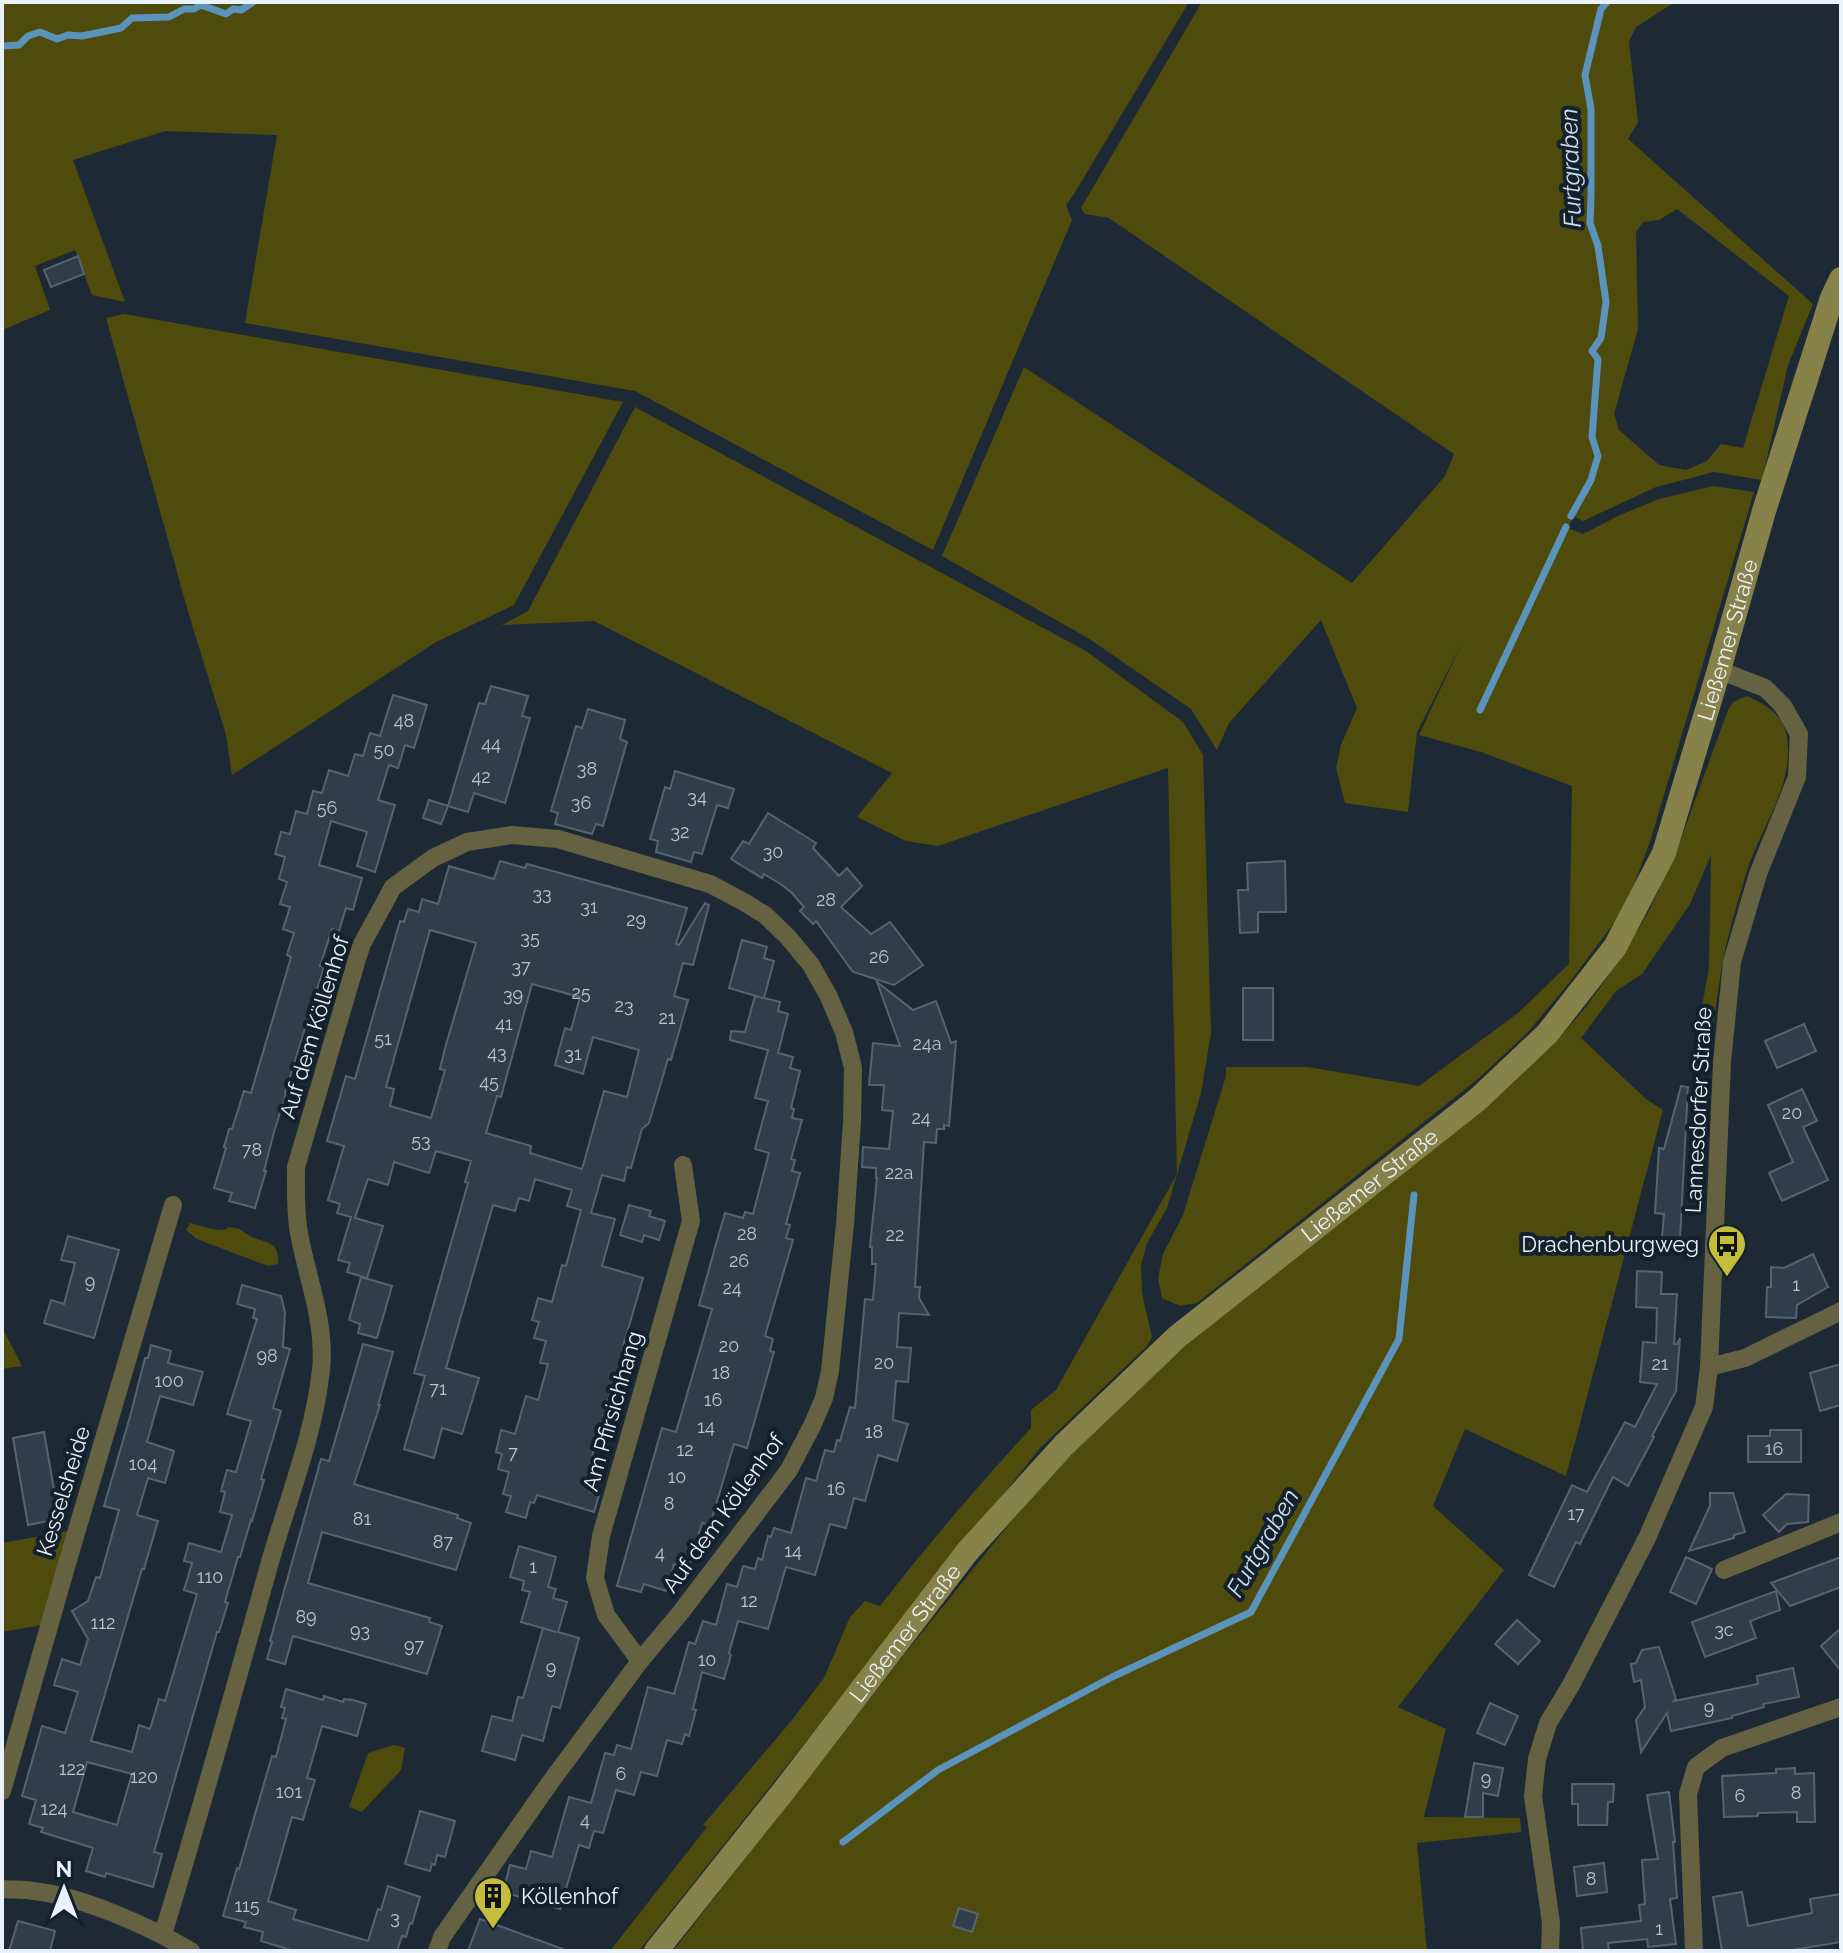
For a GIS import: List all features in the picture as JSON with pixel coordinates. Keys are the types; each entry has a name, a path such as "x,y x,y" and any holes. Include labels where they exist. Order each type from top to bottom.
{"street":[{"name":"Ließemer Straße","path":"656,1951 967,1552 1064,1445 1177,1337 1477,1100 1547,1034 1615,947 1664,853 1764,511 1832,298 1841,279"},
{"name":"Lannesdorfer Straße","path":"1550,1951 1551,1923 1533,1796 1537,1759 1548,1723 1647,1538 1704,1407 1709,1367 1722,1062 1732,962 1758,874 1797,777 1799,734 1783,706 1765,688 1719,670"},
{"name":"Auf dem Köllenhof","path":"163,1934 305,1446 316,1397 322,1345 299,1234 295,1202 296,1167 362,944 393,887 433,858 467,842 512,835 558,839 710,884 744,902 765,915 788,937 811,965 828,995 844,1032 853,1068 845,1224 830,1371 824,1398 789,1470 549,1784 442,1937 437,1951"},
{"name":"Am Pfirsichhang","path":"640,1661 606,1615 595,1578 601,1536 691,1221 683,1165"},
{"name":"Kesselsheide","path":"2,1791 173,1205"},
{"path":"1709,1367 1745,1358 1841,1311"},
{"path":"1724,1570 1841,1522"},
{"path":"1694,1951 1688,1794 1696,1767 1722,1748 1841,1707"},
{"path":"2,1889 34,1891 77,1900 163,1934 191,1951"}],"shaded area":[{"path":"2,2 1189,2 1066,205 1072,220 933,550 635,391 245,323 277,135 165,131 73,160 125,302 92,295 75,250 35,266 50,310 2,330"},
{"path":"1202,2 1675,2 1636,27 1629,42 1638,122 1628,139 1813,304 1788,365 1762,480 1714,472 1656,487 1583,521 1574,516 1568,528 1583,534 1659,499 1714,486 1754,492 1650,842 1632,890 1614,923 1528,1032 1479,1078 1197,1303 1180,1306 1162,1298 1158,1278 1163,1254 1183,1215 1226,1076 1226,1067 1308,1067 1419,1086 1518,1013 1569,964 1572,786 1481,752 1419,735 1461,645 1417,732 1408,812 1345,803 1336,768 1341,745 1357,708 1321,620 1229,723 1217,750 1191,709 1088,638 942,556 1024,367 1352,583 1445,476 1454,454 1109,218 1085,214 1081,208","holes":["1677,209 1789,296 1743,448 1721,444 1707,461 1686,470 1659,465 1619,430 1614,414 1638,329 1636,232 1643,222 1659,220"]},
{"path":"124,314 623,402 514,605 436,642 232,775 226,735 106,318"},
{"path":"635,407 1086,651 1183,722 1203,755 1211,1033 1201,1093 1167,1208 1147,1243 1141,1265 1142,1293 1152,1337 1147,1346 1041,1447 639,1951 610,1951 707,1827 703,1825 824,1678 850,1617 865,1601 880,1606 1031,1428 1031,1410 1056,1390 1177,1174 1168,768 938,846 906,841 857,817 892,773 594,621 502,625 528,611"},
{"path":"1747,696 1771,710 1782,722 1787,739 1787,766 1779,797 1752,856 1731,926 1708,1063 1699,1063 1701,1012 1709,968 1711,855 1690,904 1642,974 1616,991 1581,1038 1646,1099 1663,1110 1566,1476 1465,1429 1433,1506 1504,1570 1398,1707 1446,1729 1424,1817 1520,1818 1521,1832 1417,1843 1427,1951 673,1951 904,1655 1019,1512 1064,1462 1117,1408 1208,1326 1482,1110 1552,1046 1586,1007 1649,911 1677,850 1728,710 1733,702"},
{"path":"190,1223 217,1230 228,1227 239,1229 274,1247 278,1264 268,1266 197,1239 186,1230"},
{"path":"2,1323 4,1331 22,1366 2,1369"},
{"path":"68,1531 42,1625 2,1632 2,1543"},
{"path":"394,1745 405,1748 401,1770 362,1812 349,1807 368,1753"}],"building":[{"path":"78,256 84,274 51,287 44,270"},
{"path":"491,686 528,696 522,716 530,718 505,803 474,793 468,812 448,806 479,703 485,704"},
{"path":"393,695 427,705 414,748 405,745 398,768 389,765 378,800 395,805 375,872 357,866 367,832 331,821 319,865 362,878 353,910 346,908 339,931 332,929 320,966 324,967 285,1093 255,1208 229,1201 232,1193 214,1188 224,1147 244,1091 251,1093 291,957 287,955 294,933 283,929 290,907 280,904 287,882 279,879 285,857 275,854 281,832 290,834 296,811 307,814 313,791 322,793 329,770 348,776 355,754 363,756 370,733 380,736"},
{"path":"588,709 625,720 620,739 627,742 603,826 596,824 592,834 555,824 558,813 551,811 576,726 582,728"},
{"path":"675,771 734,789 728,808 717,805 702,854 694,852 691,862 656,852 658,841 650,839 665,787 670,789"},
{"path":"429,800 448,806 441,824 423,818"},
{"path":"768,813 816,843 813,848 839,876 847,868 862,886 841,907 871,934 890,922 923,965 894,985 853,972 816,921 813,924 800,911 804,907 792,893 764,874 762,878 731,859 743,841 749,844"},
{"path":"500,861 525,868 527,864 687,908 676,944 679,945 705,903 709,905 693,965 683,963 674,996 688,1000 649,1123 642,1129 624,1181 602,1175 591,1213 615,1219 602,1266 643,1278 622,1350 629,1352 627,1360 636,1363 631,1381 615,1376 585,1481 592,1483 590,1492 599,1495 594,1512 537,1495 534,1503 530,1502 526,1518 506,1512 511,1496 503,1494 509,1472 498,1469 502,1454 496,1452 501,1430 515,1434 526,1396 538,1400 548,1364 540,1363 546,1341 534,1338 539,1322 532,1320 538,1298 552,1302 562,1265 566,1266 581,1210 567,1206 572,1190 535,1179 529,1201 519,1198 515,1211 493,1205 446,1368 479,1378 462,1434 442,1428 434,1458 404,1449 425,1376 414,1373 468,1183 465,1182 471,1161 436,1151 429,1173 394,1162 388,1185 368,1179 355,1218 383,1226 367,1278 347,1272 350,1263 338,1260 351,1217 337,1213 340,1204 328,1200 344,1146 327,1141 346,1076 355,1079 400,921 404,922 408,909 419,912 422,899 438,904 449,866 494,879","holes":["430,930 476,943 445,1048 440,1069 445,1070 431,1118 390,1106 394,1089 386,1087","532,984 580,997 571,1030 565,1028 555,1065 583,1074 593,1037 639,1050 627,1097 604,1091 582,1169 530,1153 531,1146 486,1133 497,1096 501,1097"]},
{"path":"1285,861 1286,912 1258,912 1258,932 1240,933 1238,890 1248,890 1247,863"},
{"path":"742,940 767,947 764,958 774,961 764,998 780,1002 778,1011 788,1014 778,1053 793,1057 790,1068 800,1071 791,1108 794,1109 792,1118 802,1120 791,1159 795,1160 792,1171 800,1173 786,1224 790,1225 786,1238 793,1240 765,1336 773,1339 770,1351 774,1352 747,1448 734,1444 710,1525 702,1523 689,1568 674,1564 666,1591 644,1584 641,1592 617,1586 662,1428 676,1432 712,1309 699,1305 725,1213 743,1218 745,1212 753,1214 769,1153 755,1149 768,1101 755,1098 768,1050 730,1040 731,1031 745,1032 755,996 763,998 729,988"},
{"path":"877,982 913,1010 936,1001 951,1043 956,1041 949,1126 937,1129 936,1143 924,1142 915,1287 920,1287 919,1298 929,1315 899,1313 897,1347 911,1348 908,1382 896,1381 893,1420 908,1424 897,1461 878,1455 865,1501 854,1498 846,1528 830,1524 815,1575 786,1567 768,1629 738,1621 724,1679 702,1672 689,1736 685,1734 682,1744 667,1740 657,1776 641,1772 634,1795 616,1790 603,1833 594,1831 589,1848 579,1845 560,1909 503,1892 510,1865 526,1869 531,1851 552,1857 569,1797 591,1803 605,1753 614,1755 617,1745 631,1749 648,1687 674,1694 689,1642 695,1644 703,1621 716,1625 727,1584 737,1587 743,1566 755,1569 758,1558 762,1560 768,1536 771,1537 774,1528 791,1533 806,1478 816,1481 825,1450 834,1452 850,1407 855,1408 865,1299 873,1300 876,1264 872,1264 870,1247 876,1168 862,1167 863,1147 889,1149 893,1111 882,1110 884,1085 869,1085 873,1043 900,1046"},
{"path":"1243,988 1273,988 1273,1040 1243,1040"},
{"path":"1804,1024 1816,1051 1777,1068 1765,1041"},
{"path":"1681,1086 1688,1087 1680,1239 1662,1237 1664,1214 1655,1213 1659,1148 1664,1149"},
{"path":"1802,1089 1817,1121 1803,1127 1828,1180 1782,1201 1769,1173 1793,1162 1768,1105"},
{"path":"629,1205 651,1211 649,1216 665,1221 659,1240 644,1235 642,1242 620,1235"},
{"path":"68,1236 119,1250 94,1338 44,1323 51,1300 64,1304 75,1263 61,1260"},
{"path":"1813,1254 1828,1287 1797,1305 1796,1318 1766,1317 1771,1267 1784,1268"},
{"path":"1637,1271 1662,1272 1661,1294 1677,1294 1674,1344 1680,1338 1676,1391 1628,1486 1613,1477 1580,1544 1576,1542 1554,1587 1529,1575 1572,1485 1587,1492 1625,1422 1635,1427 1657,1384 1640,1382 1643,1342 1656,1343 1657,1308 1636,1307"},
{"path":"361,1277 392,1286 377,1338 358,1333 360,1324 349,1320"},
{"path":"242,1285 281,1296 285,1312 283,1347 290,1349 273,1408 281,1411 261,1479 264,1480 238,1557 225,1602 228,1603 154,1852 162,1854 153,1887 106,1873 105,1877 86,1871 93,1848 41,1832 43,1828 29,1824 36,1800 22,1796 42,1726 65,1733 78,1692 54,1685 62,1659 80,1665 88,1639 72,1611 88,1601 96,1577 100,1578 119,1510 104,1506 151,1345 171,1351 168,1363 203,1372 193,1405 160,1396 147,1442 174,1451 165,1483 148,1478 137,1515 158,1521 91,1741 132,1752 139,1725 150,1729 159,1699 165,1701 197,1594 184,1590 192,1563 184,1561 189,1543 221,1552 232,1515 220,1512 225,1492 221,1491 227,1470 236,1472 251,1421 227,1414 257,1319 253,1318 255,1309 237,1304","holes":["87,1762 132,1774 117,1825 73,1812"]},
{"path":"363,1344 393,1352 380,1405 354,1484 458,1515 457,1518 471,1523 456,1570 322,1532 308,1583 430,1618 429,1622 442,1626 427,1674 293,1636 285,1664 267,1659 321,1459 329,1461"},
{"path":"1841,1364 1841,1405 1820,1411 1810,1373"},
{"path":"1770,1430 1801,1430 1801,1462 1748,1462 1748,1436 1770,1436"},
{"path":"44,1432 59,1519 28,1525 13,1438"},
{"path":"1710,1493 1733,1493 1745,1532 1689,1551 1710,1506"},
{"path":"1786,1494 1809,1495 1808,1522 1787,1524 1779,1532 1763,1515"},
{"path":"519,1546 556,1557 548,1587 556,1589 553,1598 567,1602 558,1632 579,1638 560,1708 552,1706 543,1741 522,1735 515,1760 482,1751 492,1716 512,1721 518,1697 523,1698 543,1628 521,1622 530,1592 522,1590 524,1581 510,1577"},
{"path":"1686,1557 1712,1569 1696,1604 1670,1592"},
{"path":"1841,1557 1841,1587 1790,1606 1771,1583"},
{"path":"1776,1591 1780,1610 1750,1621 1756,1638 1705,1657 1692,1622"},
{"path":"1517,1620 1540,1641 1518,1664 1495,1644"},
{"path":"1841,1628 1841,1671 1821,1646"},
{"path":"1659,1647 1676,1699 1674,1701 1758,1684 1757,1676 1793,1668 1799,1697 1763,1704 1764,1707 1732,1718 1671,1731 1667,1713 1641,1752 1636,1720 1645,1707 1641,1680 1634,1682 1631,1664 1636,1663 1642,1650"},
{"path":"286,1689 323,1700 324,1696 366,1704 357,1736 322,1726 307,1778 315,1780 303,1820 292,1817 268,1901 296,1910 293,1919 368,1941 388,1886 420,1897 412,1924 406,1937 402,1936 397,1951 294,1951 261,1941 263,1932 244,1927 246,1922 223,1916 272,1756 276,1757 286,1719 282,1718 285,1708 281,1707"},
{"path":"1490,1703 1518,1716 1505,1745 1477,1733"},
{"path":"1474,1763 1503,1768 1498,1796 1483,1793 1483,1817 1465,1817"},
{"path":"1795,1768 1795,1774 1814,1773 1815,1822 1797,1822 1797,1812 1724,1817 1722,1776 1776,1773 1776,1769"},
{"path":"1572,1784 1614,1784 1613,1802 1608,1802 1607,1825 1578,1825 1578,1804 1572,1804"},
{"path":"1669,1792 1677,1898 1670,1899 1676,1944 1648,1947 1647,1939 1608,1943 1609,1951 1583,1951 1581,1928 1641,1921 1639,1905 1645,1904 1642,1860 1658,1859 1647,1795"},
{"path":"420,1811 455,1821 445,1857 437,1855 430,1871 405,1864"},
{"path":"1604,1863 1607,1892 1577,1896 1574,1867"},
{"path":"1742,1892 1748,1926 1812,1913 1810,1899 1841,1894 1841,1942 1787,1951 1722,1951 1713,1897"},
{"path":"959,1908 978,1914 972,1932 953,1926"},
{"name":"Köllenhof","path":"480,1919 563,1949 468,1951"},
{"path":"18,1921 55,1931 50,1951 9,1951"}],"waterway":[{"path":"2,46 19,45 28,36 40,32 57,39 68,35 82,36 121,28 132,18 169,17 201,5 226,14 233,9 241,10 253,2"},
{"name":"Furtgraben","path":"1571,516 1591,480 1598,456 1592,437 1598,359 1592,351 1601,338 1606,302 1598,246 1590,223 1591,109 1585,75 1601,9 1607,2"},
{"name":"Furtgraben","path":"1480,710 1566,527"},
{"name":"Furtgraben","path":"843,1842 938,1770 1112,1677 1251,1612 1399,1339 1414,1195"}],"place":[{"name":"Drachenburgweg","path":"1727,1278"},
{"name":"Köllenhof","path":"493,1930"}]}
